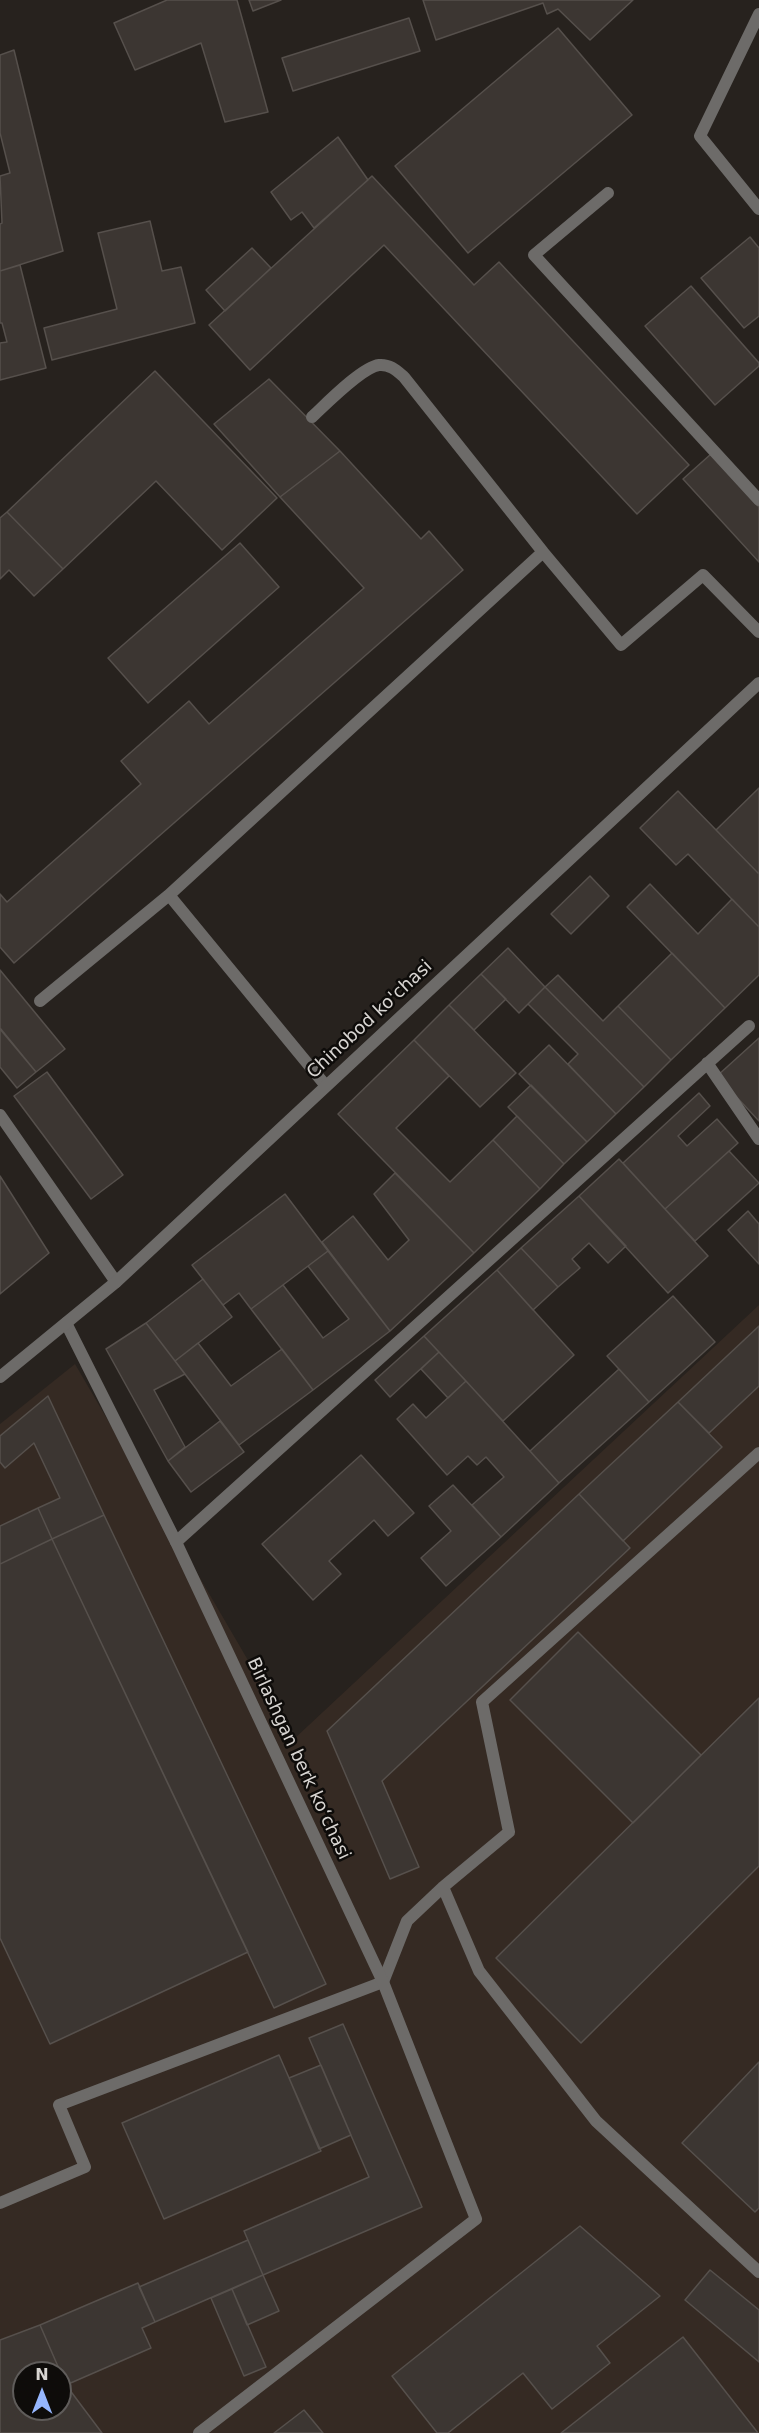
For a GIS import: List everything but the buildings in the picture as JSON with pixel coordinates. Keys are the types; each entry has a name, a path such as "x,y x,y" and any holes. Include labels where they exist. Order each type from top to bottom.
{"street":[{"path":"759,14 700,136 759,209"},
{"path":"608,193 534,255 759,500"},
{"path":"312,417 358,375 378,365 394,368 404,377 543,552 621,645 703,575 759,632"},
{"path":"40,1001 169,896 543,552"},
{"name":"Chinobod ko'chasi","path":"0,1377 116,1282 759,683"},
{"path":"169,896 327,1086"},
{"path":"176,1542 748,1026"},
{"path":"707,1063 759,1139"},
{"path":"0,1115 116,1282"},
{"name":"Birlashgan berk koʻchasi","path":"66,1323 176,1542 383,1982 476,2219 199,2433"},
{"path":"0,2203 85,2167 59,2105 383,1982 407,1920 509,1832 482,1702 759,1453"},
{"path":"443,1887 479,1971 596,2121 759,2272"}],"shaded area":[{"path":"759,1305 759,2433 0,2433 0,1424 75,1364 294,1739"}]}
